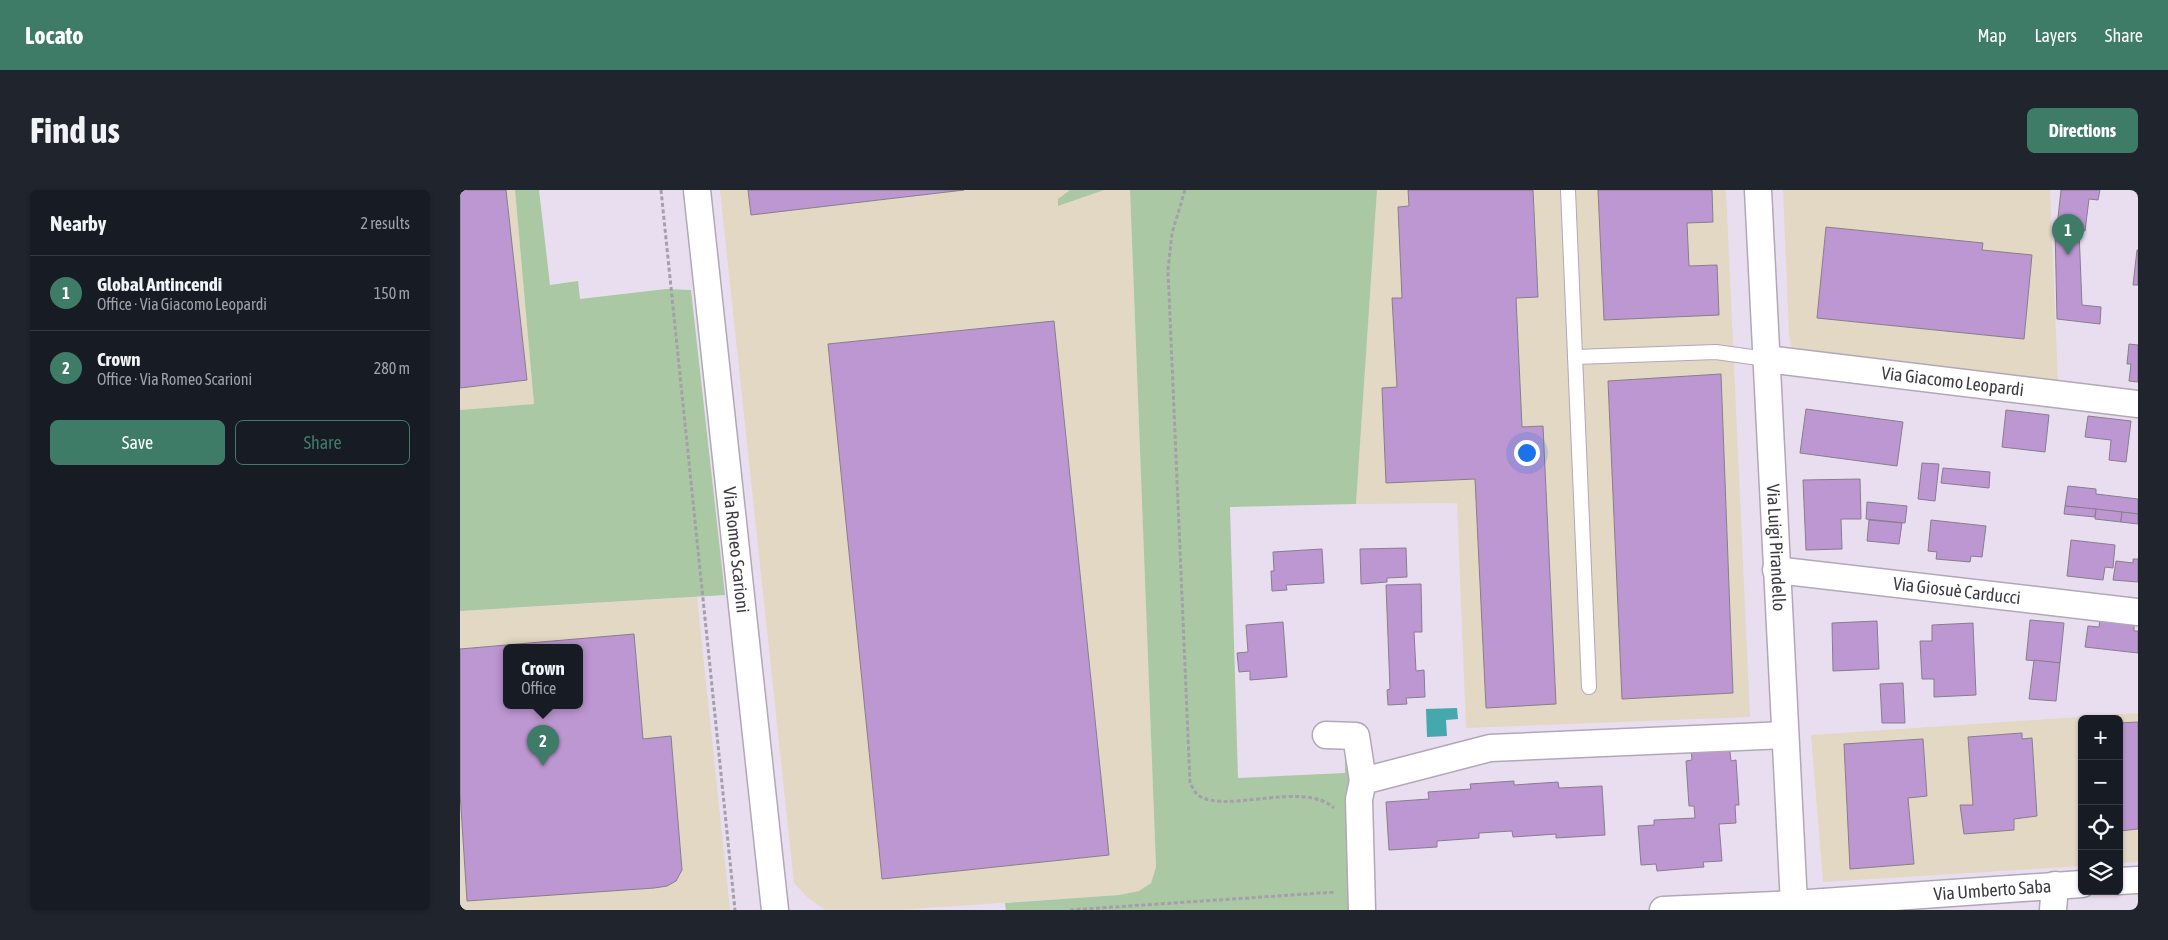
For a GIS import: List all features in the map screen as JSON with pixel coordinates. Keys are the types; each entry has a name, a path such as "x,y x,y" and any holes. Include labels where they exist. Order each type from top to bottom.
{"street":[{"name":"Via Romeo Scarioni","path":"697,190 775,910"},
{"name":"Via Luigi Pirandello","path":"1758,190 1794,904"},
{"name":"Via Giacomo Leopardi","path":"1766,359 2138,404"},
{"name":"Via Giosuè Carducci","path":"1776,570 2138,612"},
{"path":"1363,781 1490,748 1785,734"},
{"path":"1326,735 1356,736 1363,781 1359,799 1362,902"},
{"path":"2123,881 2138,880"},
{"name":"Via Umberto Saba","path":"1663,910 1794,904 2054,898 2078,886"}],"lane":[{"path":"1568,190 1589,687"},
{"path":"1575,357 1716,352 1766,359"}],"path":[{"path":"661,190 735,910"},
{"path":"1185,190 1172,233 1168,270 1190,783 1196,794 1215,801 1303,796 1319,798 1336,810"},
{"path":"1070,910 1340,892 1362,902"}],"shaded area":[{"path":"460,190 515,190 534,404 460,410"},
{"path":"720,190 1130,190 1156,867 1151,883 1139,891 1119,895 897,910 825,910 806,896 794,883"},
{"path":"1377,190 1726,190 1750,717 1466,728 1457,503 1356,504"},
{"path":"1783,190 2050,190 2058,382 1798,353 1791,346 1789,333"},
{"path":"697,597 730,910 460,910 460,611"},
{"path":"2138,713 2138,862 2123,863 2123,715 2108,715"},
{"path":"2078,717 2078,866 1823,882 1811,735"}],"green space":[{"path":"515,190 539,190 550,285 578,281 580,299 666,289 691,290 725,595 460,611 460,410 534,404"},
{"path":"1070,190 1104,190 1058,206 1058,199"},
{"path":"1130,190 1377,190 1356,504 1230,507 1238,778 1345,773 1345,755 1349,754 1352,910 1006,910 1005,903 1119,895 1139,891 1151,883 1156,867"}],"water":[{"path":"1457,708 1458,719 1446,720 1447,736 1427,737 1426,709"}],"building":[{"path":"460,190 506,190 527,380 460,388"},
{"path":"748,190 964,190 751,215"},
{"path":"1408,190 1533,190 1538,297 1516,298 1522,427 1543,426 1556,704 1486,708 1475,479 1386,483 1382,388 1397,387 1392,298 1402,298 1398,207 1409,206"},
{"path":"1598,190 1712,190 1713,222 1687,223 1689,266 1717,265 1719,315 1604,320"},
{"path":"2061,190 2100,190 2098,200 2089,199 2085,231 2057,227"},
{"path":"1826,227 1983,243 1982,250 2032,255 2024,339 1817,318"},
{"path":"2055,227 2079,231 2082,305 2101,307 2100,324 2057,319"},
{"path":"2137,250 2138,285 2133,285"},
{"path":"1054,321 1109,855 882,879 828,344"},
{"path":"2129,344 2138,345 2138,382 2129,381 2131,364 2127,364"},
{"path":"1721,374 1733,693 1622,699 1608,381"},
{"path":"1806,409 1903,422 1897,466 1800,453"},
{"path":"2006,410 2049,415 2045,452 2002,447"},
{"path":"2088,416 2131,421 2126,462 2109,460 2111,440 2085,437"},
{"path":"1922,463 1939,464 1935,501 1918,499"},
{"path":"1943,468 1990,472 1989,488 1941,483"},
{"path":"1860,479 1861,519 1841,519 1842,549 1806,550 1803,480"},
{"path":"2068,486 2096,489 2096,494 2138,499 2138,514 2065,506"},
{"path":"1867,502 1907,506 1905,523 1866,519"},
{"path":"2065,506 2096,509 2095,517 2064,514"},
{"path":"2096,509 2122,512 2121,522 2095,519"},
{"path":"2122,512 2138,514 2138,524 2121,522"},
{"path":"1869,520 1902,523 1899,544 1867,541"},
{"path":"1931,520 1986,526 1982,557 1971,556 1970,562 1936,559 1937,552 1928,551"},
{"path":"2071,540 2115,545 2113,568 2105,567 2103,580 2067,576"},
{"path":"1406,548 1407,577 1387,578 1387,582 1361,584 1360,549"},
{"path":"1322,549 1324,583 1286,585 1287,590 1272,591 1271,571 1274,571 1273,552"},
{"path":"2133,559 2138,559 2138,582 2113,580 2116,561 2133,563"},
{"path":"1421,584 1422,632 1414,632 1416,671 1424,670 1425,697 1406,698 1407,704 1388,705 1387,690 1390,689 1386,585"},
{"path":"2100,619 2134,623 2134,631 2138,631 2138,653 2085,647 2088,626 2099,627"},
{"path":"2030,620 2064,623 2060,663 2026,660"},
{"path":"1877,621 1879,669 1833,671 1832,623"},
{"path":"1283,622 1287,677 1250,680 1250,671 1239,672 1237,653 1248,652 1246,625"},
{"path":"1973,623 1976,695 1934,697 1934,679 1922,679 1920,641 1932,641 1932,625"},
{"path":"634,634 643,739 671,736 682,870 676,881 667,886 654,888 467,901 460,792 460,649 503,645 503,709 583,709 583,644 518,644"},
{"path":"2034,660 2060,663 2056,701 2029,699"},
{"path":"1903,683 1905,723 1882,723 1880,684"},
{"path":"2138,722 2138,829 2123,831 2123,760 2123,723"},
{"path":"2022,733 2022,739 2032,738 2037,816 2014,819 2014,830 1964,834 1960,805 1973,805 1968,737"},
{"path":"1923,739 1927,796 1908,798 1914,864 1850,869 1844,744"},
{"path":"1729,743 1731,761 1736,760 1739,805 1735,805 1736,823 1719,824 1722,861 1703,862 1704,867 1657,871 1656,864 1641,865 1638,826 1654,825 1654,820 1695,818 1694,806 1689,806 1686,761 1692,760 1691,746"},
{"path":"1514,781 1514,785 1558,782 1559,788 1602,786 1605,835 1556,838 1556,834 1513,837 1512,831 1479,833 1479,838 1437,841 1437,847 1389,850 1386,802 1429,799 1428,792 1471,789 1470,784"}],"place":[{"name":"Global Antincendi","path":"2068,255"},
{"name":"Crown","path":"543,766"}]}
